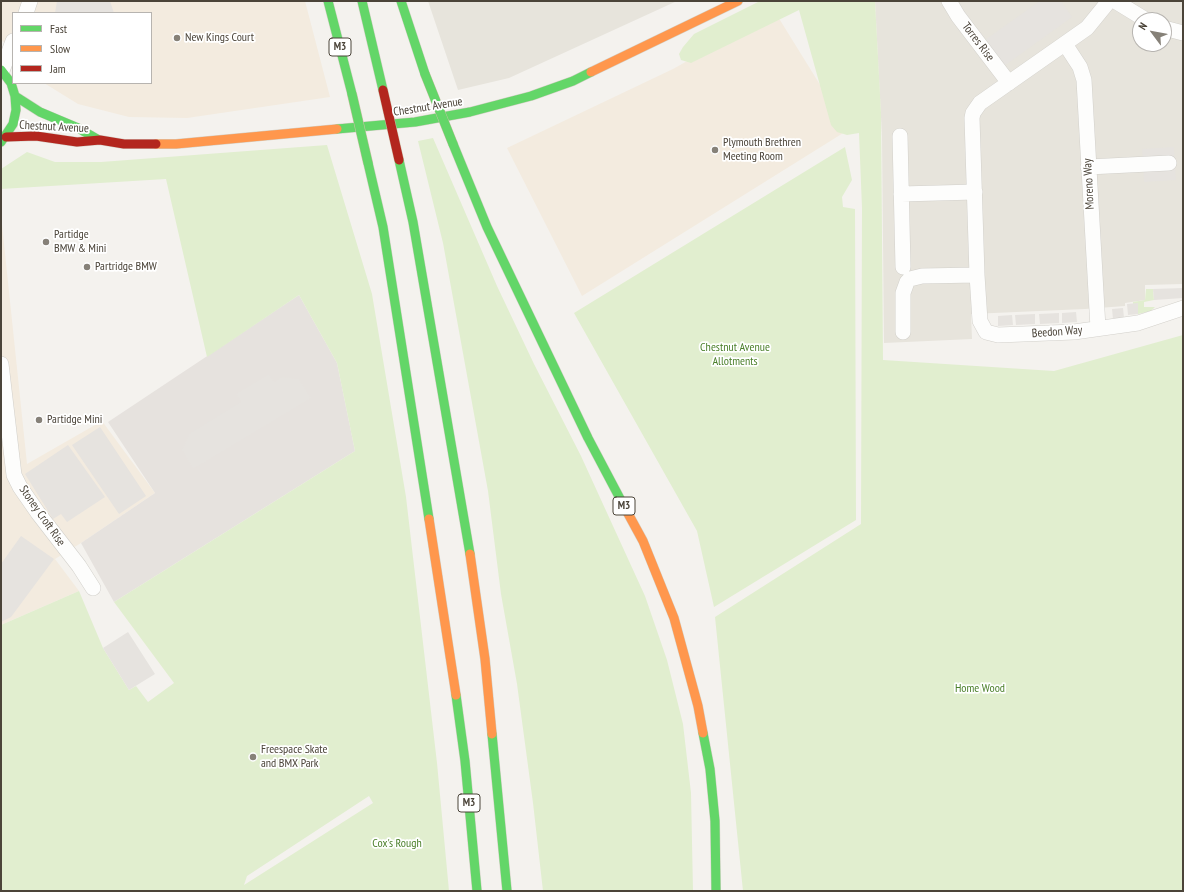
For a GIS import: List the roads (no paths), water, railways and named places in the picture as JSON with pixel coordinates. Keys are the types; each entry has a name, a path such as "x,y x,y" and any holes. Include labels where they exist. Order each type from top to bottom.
{"main road":[{"name":"M3","path":"328,1 352,94 383,228 400,329 459,716 477,891"},
{"path":"362,1 414,222 465,514 485,659 507,891"},
{"name":"M3","path":"401,1 425,74 487,227 588,438 643,541 674,618 698,706 710,769 715,822 716,891"},
{"name":"Chestnut Avenue","path":"3,140 36,136 77,142 100,140 124,144 216,142 415,122 470,112 531,96 573,81 738,1"},
{"path":"2,71 10,83 15,96 16,110 13,124 3,140"},
{"name":"Chestnut Avenue","path":"15,96 40,112 78,128 100,140"},
{"name":"M3","path":"455,765 459,716"}],"street":[{"path":"26,12 30,1"},
{"name":"Torres Rise","path":"949,1 958,16 1009,82"},
{"name":"Beedon Way","path":"1109,1 1087,28 980,103 972,118 980,322 986,332 1004,335 1074,332 1138,323 1183,308"},
{"path":"1115,1 1133,12"},
{"path":"1172,30 1183,33"},
{"path":"1,42 12,35"},
{"path":"2,71 12,44"},
{"name":"Moreno Way","path":"1065,44 1080,67 1084,80 1098,328"},
{"path":"900,136 903,267"},
{"path":"1088,167 1169,163"},
{"path":"901,194 975,192"},
{"path":"903,332 903,293 907,282 910,279 922,276 977,275"},
{"name":"Stoney Croft Rise","path":"1,364 14,475 20,487 38,513 79,566 93,588"}],"place":[{"name":"New Kings Court","path":"177,38"},
{"name":"Plymouth Brethren Meeting Room","path":"715,150"},
{"name":"Partidge BMW & Mini","path":"46,242"},
{"name":"Partridge BMW","path":"87,267"},
{"name":"Partidge Mini","path":"39,420"},
{"name":"Freespace Skate and BMX Park","path":"253,757"}],"park label":[{"name":"Chestnut Avenue Allotments","path":"735,355"},
{"name":"Home Wood","path":"980,689"},
{"name":"Cox's Rough","path":"397,844"}]}
